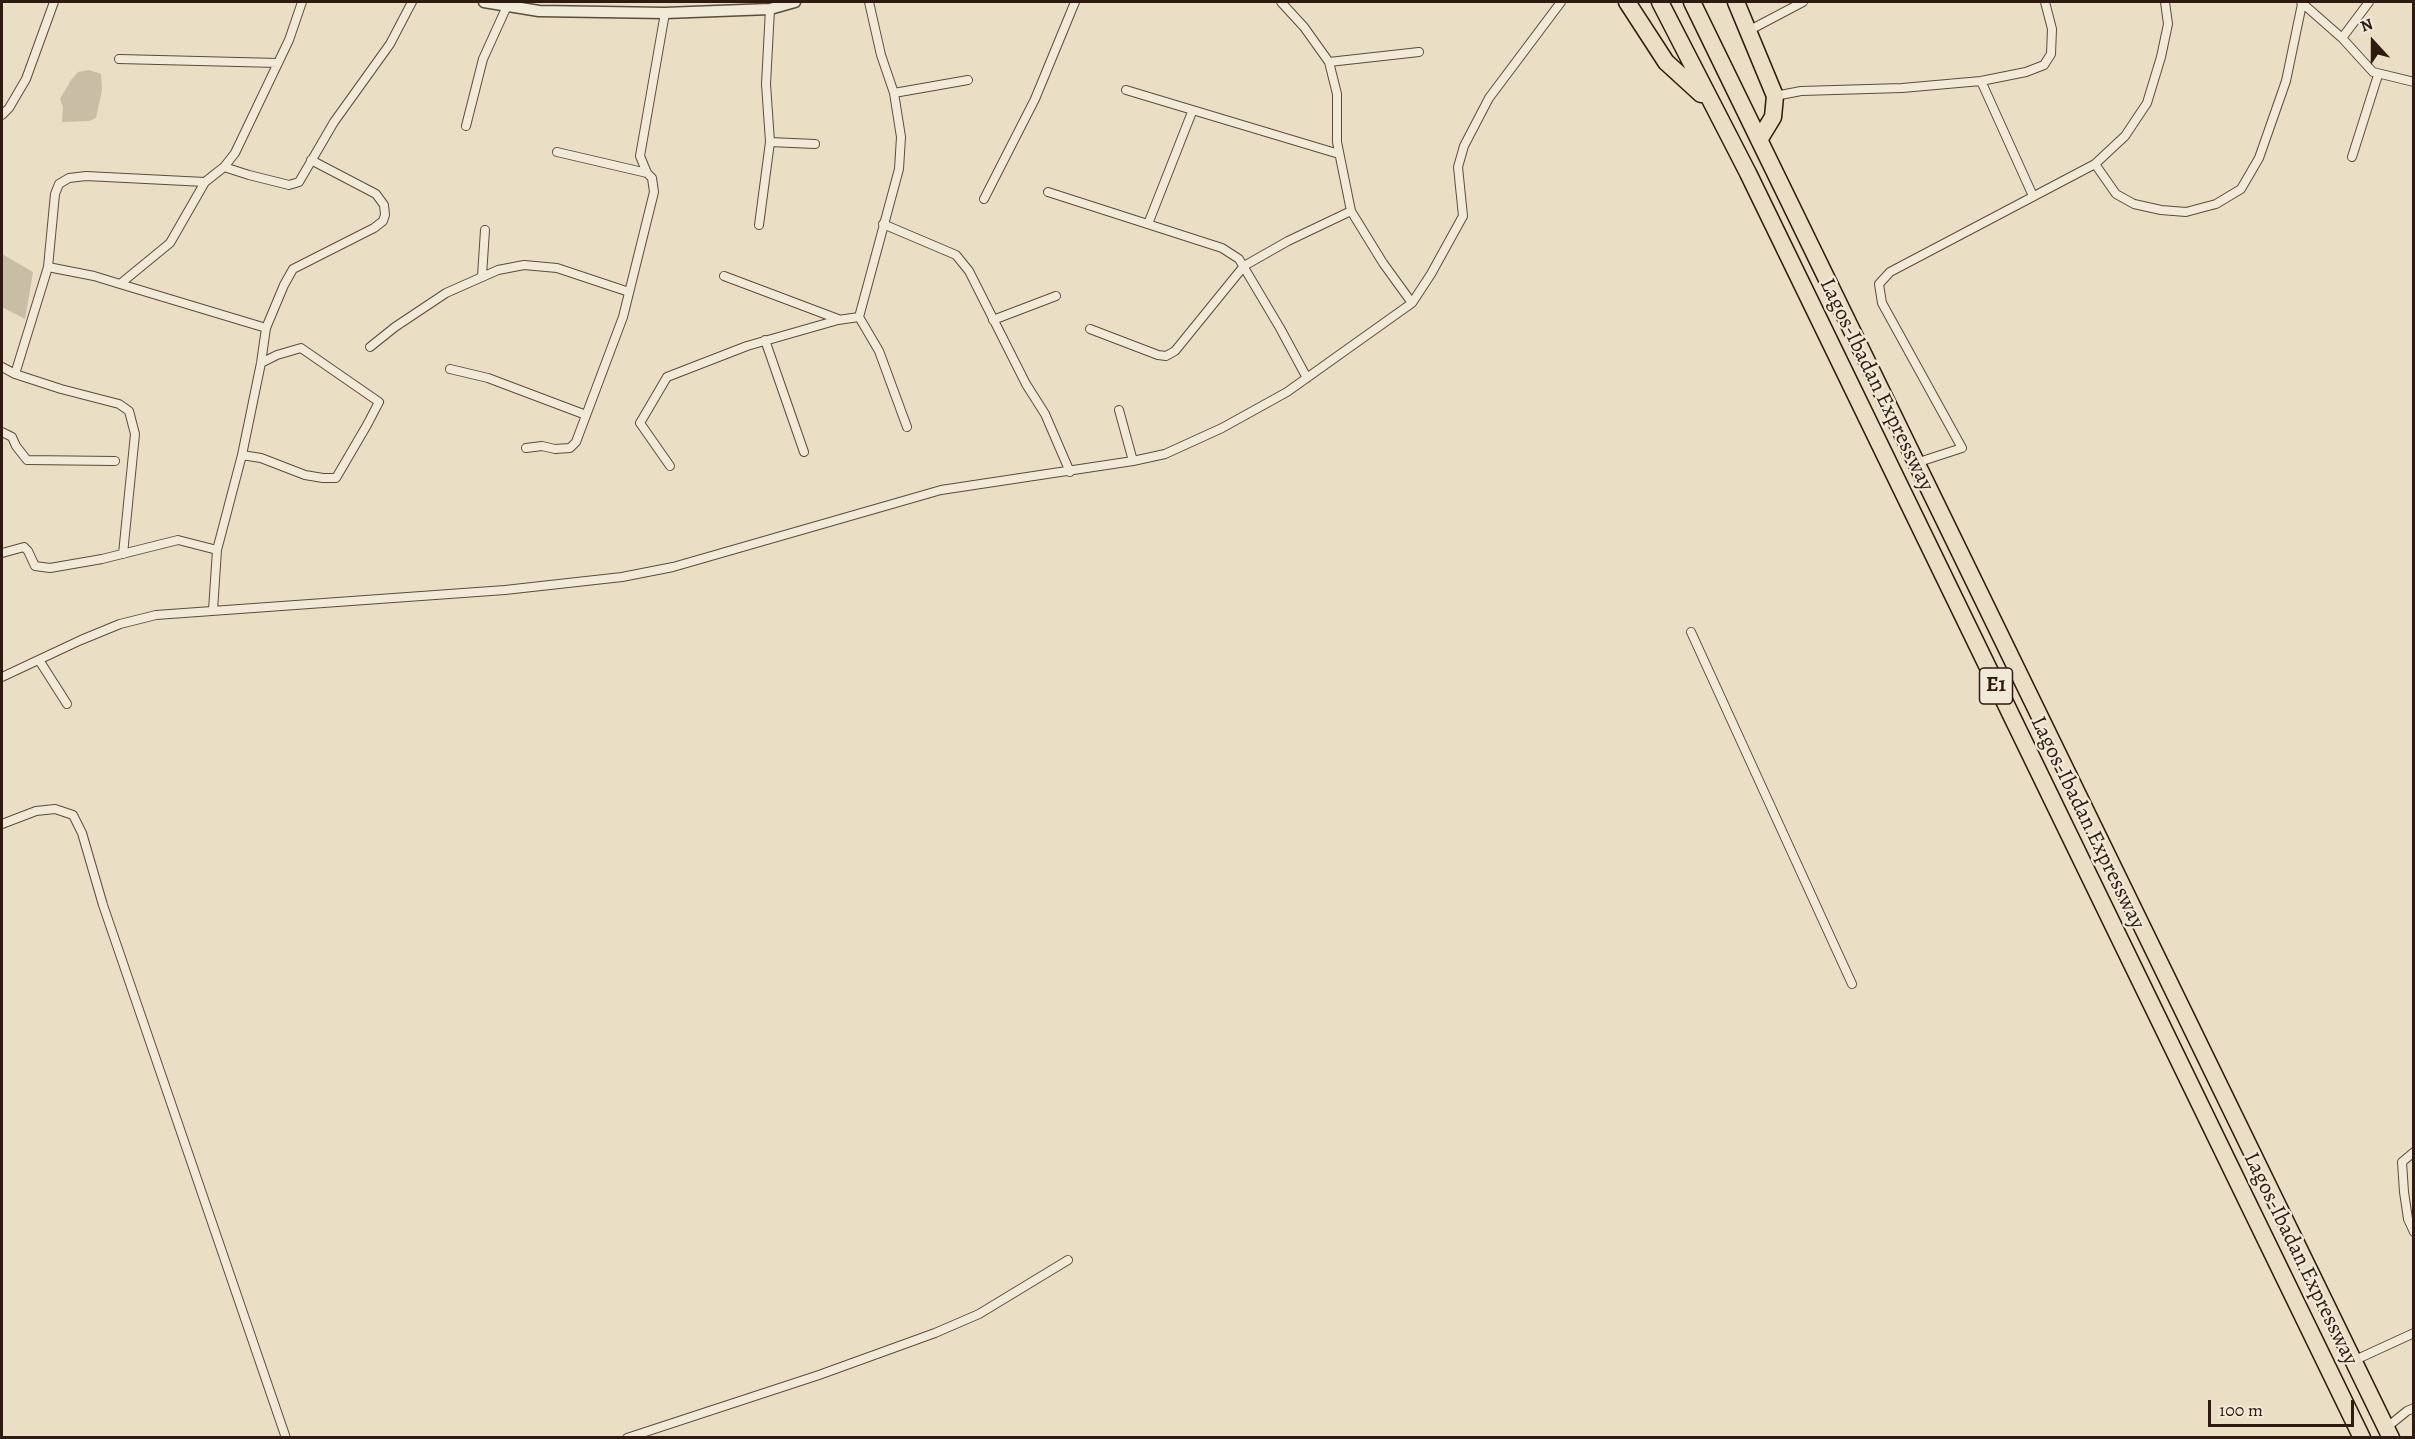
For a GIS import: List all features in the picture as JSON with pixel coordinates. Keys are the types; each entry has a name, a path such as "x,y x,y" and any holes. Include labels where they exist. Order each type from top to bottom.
{"highway":[{"path":"1628,2 1666,62 1708,99"},
{"name":"Lagos-Ibadan Expressway","path":"1660,2 1753,183 2362,1437"},
{"name":"Lagos-Ibadan Expressway","path":"1692,2 2388,1433"},
{"path":"1736,2 1775,96 1773,117 1759,140"}],"street":[{"path":"2,115 9,108 26,79 54,2"},
{"path":"120,284 170,243 206,182 224,167 235,153 289,40 302,2"},
{"path":"224,167 249,176 294,184 299,182 334,122 390,44 412,2"},
{"path":"484,2 539,11 596,7 665,13 770,9 783,3 795,2"},
{"path":"869,2 881,55 894,93 901,137 900,169 859,317 879,351 907,427"},
{"path":"984,199 1035,99 1075,2"},
{"path":"1281,2 1304,27 1329,62 1337,94 1339,154 1351,211 1383,263 1412,303"},
{"path":"2,677 120,624 156,615 506,590 622,577 673,567 941,490 1133,461 1165,454 1222,428 1287,392 1412,303 1463,216 1458,167 1464,146 1489,98 1561,2"},
{"path":"1748,31 1803,2"},
{"path":"1775,96 1801,91 1902,88 1981,81 2026,72 2044,65 2050,54 2052,29 2045,2"},
{"path":"1916,463 1962,448 1882,303 1879,284 1890,272 2095,164 2125,136 2147,103 2161,57 2168,24 2165,2"},
{"path":"2343,38 2369,2"},
{"path":"2095,164 2116,194 2134,204 2161,210 2186,212 2216,204 2241,189 2259,158 2286,81 2301,3 2343,38 2373,72 2414,82"},
{"path":"466,126 483,59 507,6"},
{"path":"759,225 770,142 766,84 770,9"},
{"path":"526,448 570,448 576,442 630,292 654,192 652,178 647,173 640,156 665,13"},
{"path":"1329,62 1419,52"},
{"path":"119,59 278,63"},
{"path":"2352,157 2378,75"},
{"path":"894,93 969,80"},
{"path":"1981,81 2033,196"},
{"path":"1126,90 1339,154"},
{"path":"1148,224 1192,111"},
{"path":"770,142 815,144"},
{"path":"557,152 647,173"},
{"path":"213,610 217,550 242,455 266,328 284,285 293,269 374,228 383,221 385,215 384,206 376,194 311,160"},
{"path":"15,374 48,267 55,194 59,184 69,177 86,176 206,182"},
{"path":"1048,192 1222,248 1239,259 1307,378"},
{"path":"1090,329 1166,356 1175,351 1244,267 1288,241 1351,211"},
{"path":"883,224 956,255 974,279 1026,384 1045,414 1070,471"},
{"path":"482,276 485,230"},
{"path":"370,347 436,299 498,270 524,265 556,268 630,292"},
{"path":"48,267 94,276 266,328"},
{"path":"724,276 838,320"},
{"path":"993,320 1056,296"},
{"path":"670,466 640,423 667,376 765,340 838,320 859,317"},
{"path":"765,340 804,452"},
{"path":"242,455 261,458 305,475 336,478 379,402 301,348 261,363"},
{"path":"2,367 15,374 61,389 119,404 129,411 135,434 123,554"},
{"path":"450,369 488,378 586,415"},
{"path":"1119,410 1133,461"},
{"path":"2,432 12,437 27,460 115,461"},
{"path":"2,553 24,547 35,566 50,568 123,554 178,540 217,550"},
{"path":"1691,632 1852,984"},
{"path":"39,660 68,704"},
{"path":"2,824 36,811 55,809 73,815 82,833 103,905 286,1437"},
{"path":"2414,1152 2402,1162 2405,1201 2414,1232"},
{"path":"627,1437 819,1375 935,1333 979,1314 1068,1260"},
{"path":"2353,1361 2414,1334"},
{"path":"2388,1433 2407,1411 2414,1408"}],"shaded area":[{"path":"89,70 101,74 102,90 96,118 89,121 62,122 63,107 60,99 78,72"},
{"path":"2,254 33,272 25,319 2,307"}]}
